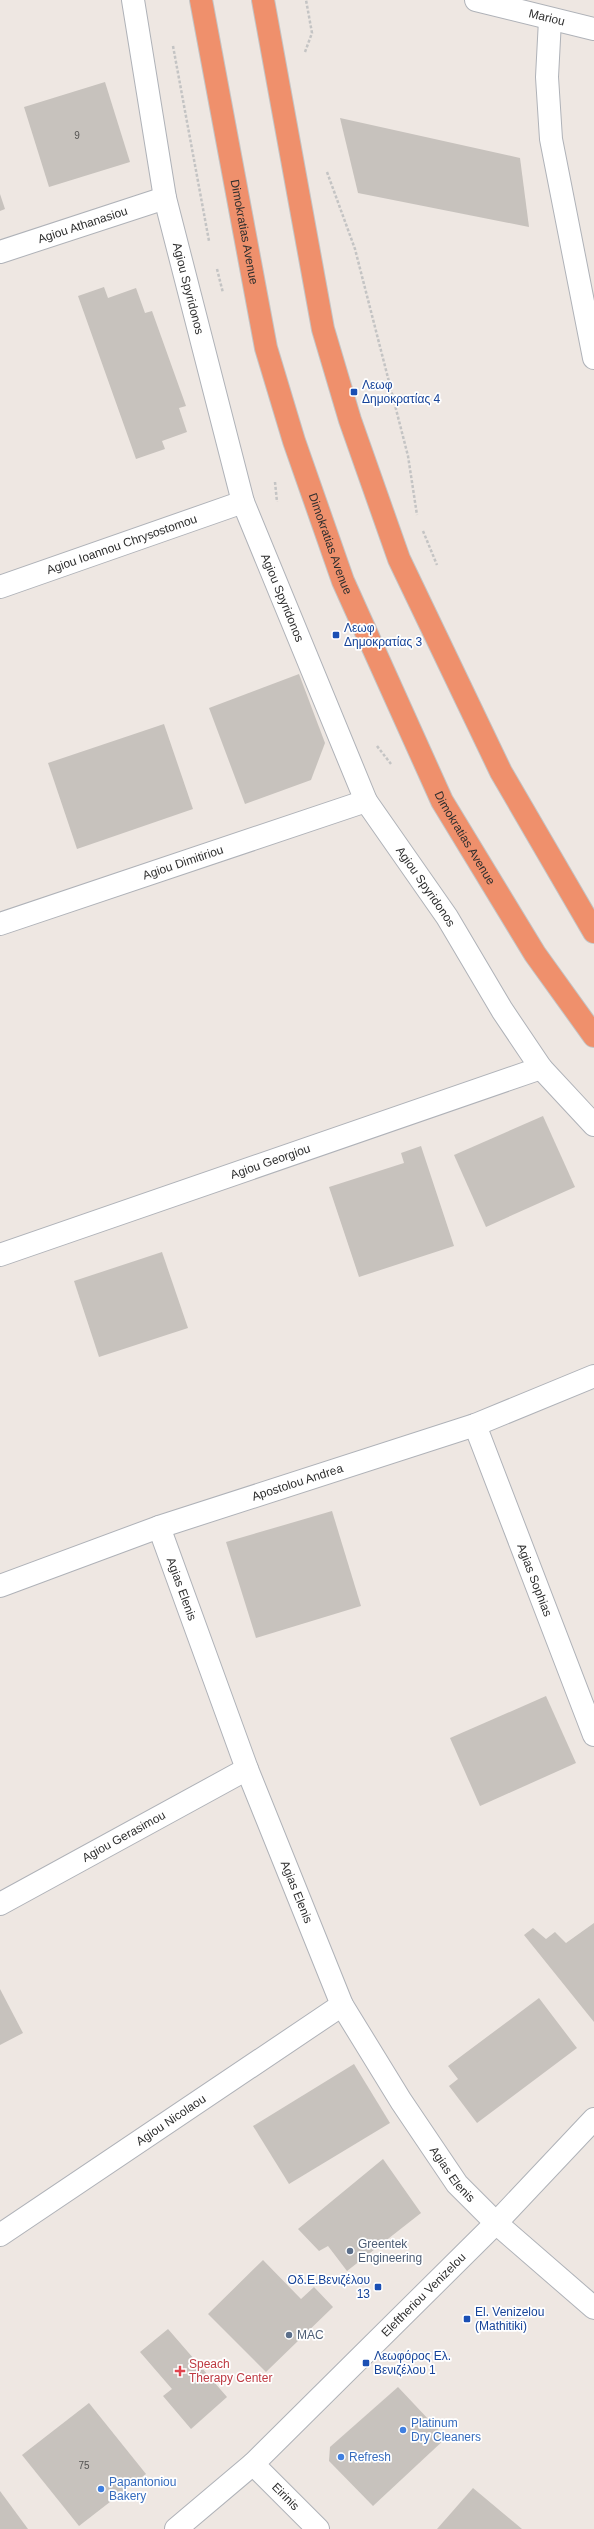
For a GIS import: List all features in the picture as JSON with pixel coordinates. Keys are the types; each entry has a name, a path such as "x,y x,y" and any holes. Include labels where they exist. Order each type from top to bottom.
{"highway":[{"name":"Dimokratias Avenue","path":"201,0 266,348 294,441 343,581 442,801 534,954 594,1036"},
{"path":"263,0 323,329 350,420 394,544 501,772 594,932"}],"street":[{"name":"Agiou Spyridonos","path":"133,0 165,198 243,502 366,801 448,917 502,1010 541,1068 594,1125"},
{"name":"Mariou","path":"476,0 550,20 594,29"},
{"path":"550,20 547,77 551,139 594,358"},
{"name":"Agiou Athanasiou","path":"0,252 165,198"},
{"name":"Agiou Ioannou Chrysostomou","path":"0,587 243,502"},
{"name":"Agiou Dimitiriou","path":"0,924 366,801"},
{"name":"Agiou Georgiou","path":"0,1255 541,1068"},
{"name":"Apostolou Andrea","path":"0,1586 159,1527 475,1425 594,1376"},
{"name":"Agias Sophias","path":"475,1425 594,1735"},
{"name":"Agias Elenis","path":"159,1527 247,1769 342,2005 401,2101 457,2184 496,2223 594,2308"},
{"name":"Agiou Gerasimou","path":"0,1904 247,1769"},
{"name":"Agiou Nicolaou","path":"0,2235 342,2005"},
{"name":"Eleftheriou Venizelou","path":"176,2529 253,2464 496,2223 594,2119"},
{"name":"Eirinis","path":"253,2464 318,2529"}],"path":[{"path":"305,58 304,50 312,33 306,0"},
{"path":"172,39 210,247"},
{"path":"324,167 355,248 408,456 417,517"},
{"path":"420,524 439,568"}],"building":[{"path":"105,82 130,162 49,187 24,107"},
{"path":"340,118 520,158 529,227 358,193"},
{"path":"0,194 5,209 0,211"},
{"path":"104,287 108,298 136,288 145,313 152,311 186,406 179,408 187,432 162,441 165,449 136,459 78,296"},
{"path":"299,674 325,743 311,780 245,804 209,708"},
{"path":"164,724 193,809 77,849 48,763"},
{"path":"543,1116 575,1187 486,1227 454,1155"},
{"path":"421,1146 454,1246 359,1277 329,1187 404,1163 401,1153"},
{"path":"162,1252 188,1328 99,1357 74,1281"},
{"path":"332,1511 361,1606 256,1638 226,1542"},
{"path":"546,1696 576,1763 480,1806 450,1738"},
{"path":"594,1923 594,2022 524,1935 533,1928 546,1939 555,1932 566,1943"},
{"path":"0,1989 23,2033 0,2045"},
{"path":"539,1998 577,2048 477,2123 449,2086 458,2079 448,2066"},
{"path":"354,2064 390,2123 289,2184 253,2126"},
{"path":"383,2159 421,2213 347,2271 328,2246 319,2251 298,2229"},
{"path":"263,2260 301,2299 314,2287 333,2307 266,2372 208,2314"},
{"name":"Speach Therapy Center","path":"168,2329 227,2397 191,2429 163,2396 172,2389 140,2352"},
{"path":"398,2387 446,2438 373,2506 329,2461 330,2447"},
{"path":"89,2403 146,2474 79,2526 22,2455"},
{"path":"473,2488 522,2529 437,2529"},
{"path":"0,2491 28,2529 0,2529"}],"place":[{"name":"Λεωφ Δημοκρατίας 4","path":"354,392"},
{"name":"Λεωφ Δημοκρατίας 3","path":"336,635"},
{"name":"Greentek Engineering","path":"350,2251"},
{"name":"Οδ.Ε.Βενιζέλου 13","path":"378,2287"},
{"name":"El. Venizelou (Mathitiki)","path":"467,2319"},
{"name":"MAC","path":"289,2335"},
{"name":"Λεωφόρος Ελ. Βενιζέλου 1","path":"366,2363"},
{"name":"Speach Therapy Center","path":"180,2371"},
{"name":"Platinum Dry Cleaners","path":"403,2430"},
{"name":"Refresh","path":"341,2457"},
{"name":"Papantoniou Bakery","path":"101,2489"}]}
